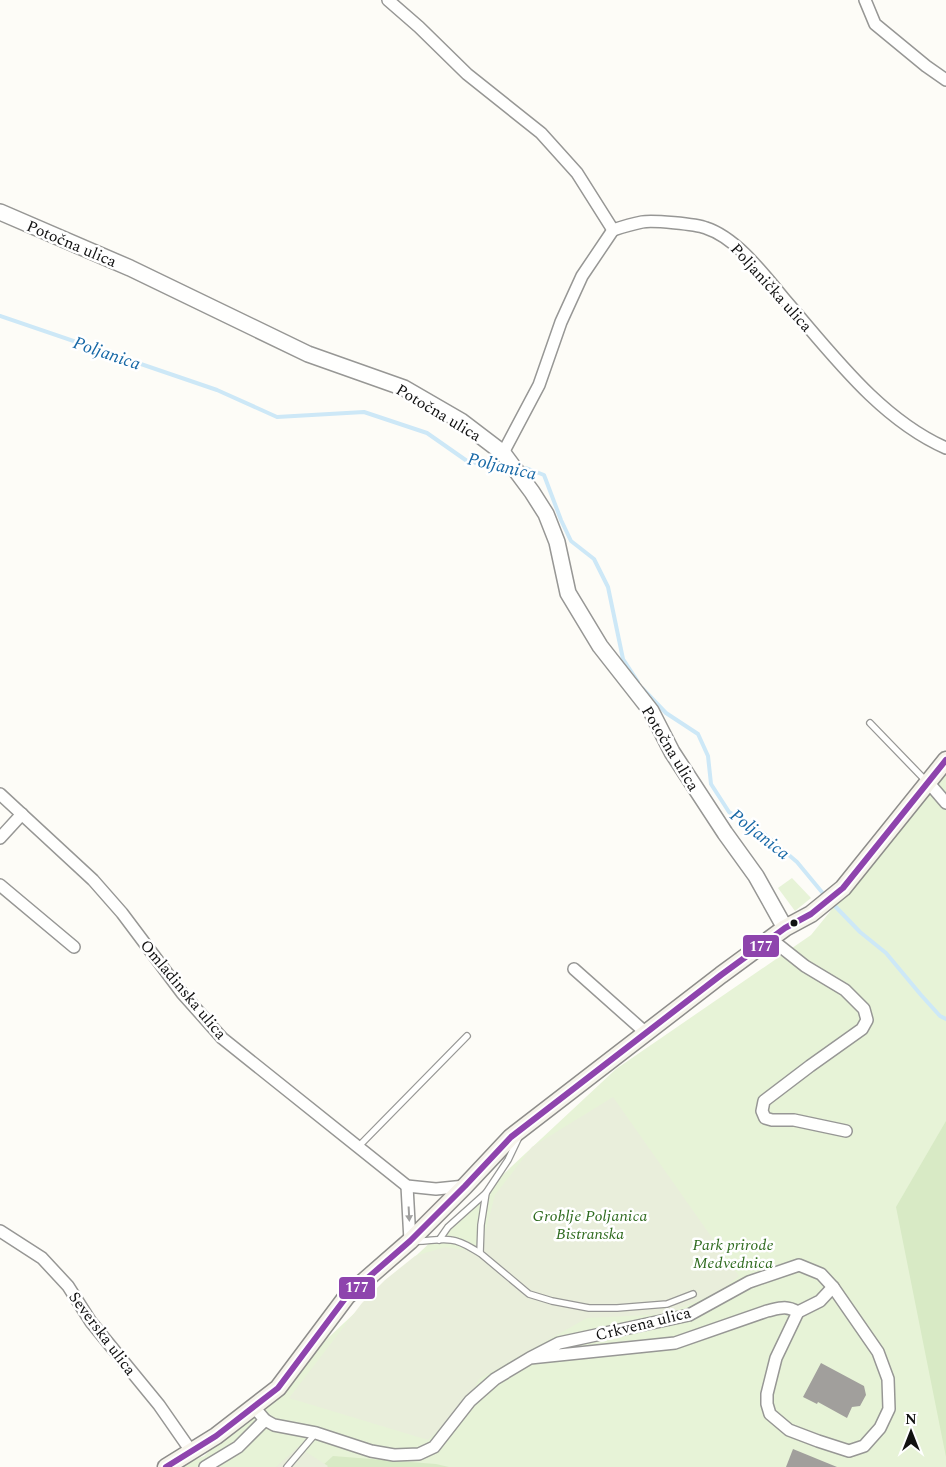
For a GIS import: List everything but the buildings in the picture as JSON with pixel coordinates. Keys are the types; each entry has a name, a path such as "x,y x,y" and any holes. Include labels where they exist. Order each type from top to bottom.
{"main road":[{"path":"166,1467 216,1436 278,1388 347,1296 410,1241 466,1186 511,1137 785,928 811,914 843,888 946,760"}],"street":[{"path":"388,0 467,74 541,133 577,173 613,230 582,276 561,322 539,385 506,457"},
{"path":"865,0 876,24 926,66 946,80"},
{"name":"Potočna ulica","path":"0,212 130,268 308,354 404,388 461,422 506,457 546,514 557,542 568,593 600,646 651,711 672,752 725,833 756,876 785,928"},
{"name":"Poljanička ulica","path":"613,230 644,222 682,224 705,228 729,239 764,276 847,372 890,413 930,441 946,448"},
{"path":"928,782 946,803"},
{"name":"Omladinska ulica","path":"0,794 93,880 122,913 182,993 222,1038 407,1186"},
{"path":"0,838 22,814"},
{"path":"0,885 74,947"},
{"path":"771,939 805,966 845,990 864,1009 867,1020 862,1029 764,1102 762,1111 765,1118 772,1120 794,1120 846,1132"},
{"path":"574,969 646,1033"},
{"path":"410,1241 407,1186 436,1189 466,1186"},
{"name":"Severska ulica","path":"0,1231 42,1258 68,1286 91,1322 159,1405 191,1451"},
{"name":"Crkvena ulica","path":"265,1420 274,1425 316,1433 379,1452 394,1455 420,1454 434,1447 470,1402 495,1379 530,1358 559,1343 689,1315 749,1282 799,1265 821,1274 833,1287 878,1352 888,1380 889,1409 880,1428 864,1446 849,1451 789,1430 770,1414 766,1394 776,1358 798,1312 783,1307 675,1343 530,1358"},
{"path":"798,1312 820,1301 833,1287"},
{"path":"205,1467 238,1447 265,1420 254,1407"}],"lane":[{"path":"870,724 928,782"},
{"path":"358,1147 467,1036"},
{"path":"439,1240 448,1227 486,1193 508,1160 523,1128"},
{"path":"480,1254 482,1214 486,1193"},
{"path":"410,1241 449,1240 464,1243 529,1294 552,1301 589,1308 667,1304 694,1294"},
{"path":"287,1467 316,1433"}],"green space":[{"name":"Park prirode Medvednica","path":"946,769 946,1467 177,1467 204,1456 616,1069 811,935"},
{"path":"792,878 811,898 795,911 778,888"},
{"name":"Groblje Poljanica Bistranska","path":"613,1097 739,1276 719,1292 666,1314 587,1318 479,1379 468,1400 428,1440 289,1398 362,1303 385,1280 415,1256 445,1247 465,1250 482,1244 495,1195 532,1147"},
{"path":"946,1121 946,1457 896,1207"},
{"path":"298,1447 328,1466 276,1467"},
{"path":"333,1456 436,1464 449,1467 321,1467"}],"waterway":[{"name":"Poljanica","path":"0,316 217,390 277,417 364,412 427,433 467,461 511,469"},
{"name":"Poljanica","path":"520,468 526,468 544,475 571,541 594,559 608,587 623,659 638,682"},
{"name":"Poljanica","path":"642,688 666,713 698,734 708,756 711,784 729,812 763,833 797,862 826,897"},
{"name":"Poljanica","path":"832,903 860,932 886,953 940,1016 946,1019"}],"transit line":[{"name":"177","path":"166,1467 216,1436 278,1388 347,1296 410,1241 511,1137 721,975 785,928 811,914 843,888 946,760"}]}
